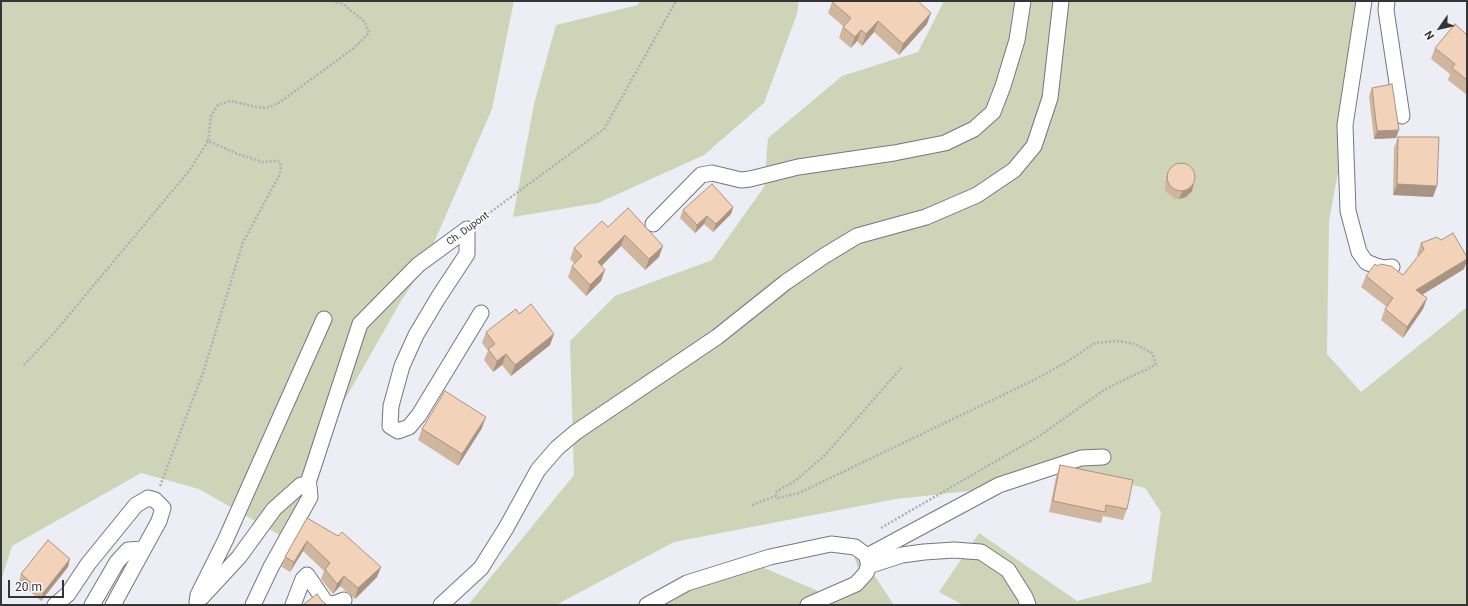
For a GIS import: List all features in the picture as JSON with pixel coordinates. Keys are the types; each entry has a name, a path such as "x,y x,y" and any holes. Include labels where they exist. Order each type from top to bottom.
{"street":[{"path":"653,224 701,175 712,174 741,180 750,180 798,167 894,153 946,143 974,129 993,112 1003,86 1017,40 1023,1"},
{"path":"441,605 481,568 506,528 538,470 557,448 576,432 717,337 786,282 857,236 926,216 977,195 1014,170 1034,146 1050,98 1061,1"},
{"path":"1364,1 1345,125 1348,211 1359,252 1366,262 1385,268 1392,267"},
{"path":"1387,1 1386,10 1402,116"},
{"path":"467,229 467,254 416,335 402,366 391,406 390,426 398,431 409,427 419,415 481,313"},
{"name":"Ch. Dupont","path":"253,605 271,567 310,497 309,486 307,486 360,324 418,265 467,229"},
{"path":"195,604 225,541 324,319"},
{"path":"865,558 999,485 1081,458 1103,457"},
{"path":"195,604 239,557 274,509 301,485 307,486"},
{"path":"55,605 68,594 88,564 136,505 148,498 155,500 163,508 159,521 113,605"},
{"path":"647,605 687,583 770,558 831,544 855,547 865,558 866,573 856,584 808,605"},
{"path":"92,605 117,562 128,550 143,549"},
{"path":"865,558 954,550 981,552 1008,570 1025,597 1028,605"},
{"path":"293,605 303,579 307,576 326,603 334,604 344,600"}],"path":[{"path":"24,365 54,333 189,171 208,141 210,116 218,105 230,101 262,108 270,107 280,102 354,48 369,33 365,22 343,4 331,1"},
{"name":"Ch. Dupont","path":"467,229 604,129 676,1"},
{"path":"155,500 204,370 243,242 280,174 280,162 262,162 238,154 208,141"},
{"path":"752,505 776,496 781,498 799,493 1032,381 1065,363 1095,343 1118,341 1135,344 1152,353 1156,364 1104,390 1041,435 882,527 865,558"},
{"path":"776,496 777,491 796,481 825,455 902,367"}],"green space":[{"path":"1,1 514,1 492,109 423,268 401,301 331,424 283,537 199,489 141,473 12,546 1,581"},
{"path":"640,1 799,1 797,14 764,103 704,155 598,203 513,217 534,104 556,25 638,5"},
{"path":"944,1 1368,1 1363,39 1329,221 1327,354 1361,392 1467,307 1467,605 963,605 939,592 979,533 1077,601 1151,582 1161,512 1145,488 1059,467 969,491 896,499 674,542 556,605 468,605 574,475 570,341 615,296 712,260 764,187 768,138 842,76 918,52"},
{"path":"847,534 894,605 649,605 743,559 825,594 860,575"}],"building":[{"path":"918,1 931,13 903,44 878,21 866,34 861,30 855,37 843,27 851,18 832,2"},
{"path":"1455,24 1467,35 1467,80 1452,68 1455,64 1435,48"},
{"path":"1392,84 1399,130 1377,131 1372,88"},
{"path":"1398,137 1439,137 1437,186 1397,184"},
{"path":"1181,163 1191,167 1195,177 1191,187 1181,191 1171,187 1167,177 1171,167"},
{"path":"712,184 733,207 716,224 707,216 697,225 683,210"},
{"path":"628,208 663,246 649,259 625,235 598,262 605,270 590,285 572,266 582,256 574,248 602,221 608,227"},
{"path":"1453,233 1467,259 1416,290 1427,298 1407,327 1385,309 1393,298 1366,276 1375,264 1378,266 1380,264 1391,266 1403,275 1424,249 1421,243 1437,237 1441,240"},
{"path":"531,304 554,334 515,365 506,354 497,361 488,349 495,344 486,332 516,309 519,314"},
{"path":"445,391 486,417 462,454 422,429"},
{"path":"1060,465 1133,480 1127,509 1106,505 1105,512 1053,501"},
{"path":"307,518 338,536 342,532 381,567 358,588 344,576 337,584 325,569 330,563 307,541 294,562 285,557"},
{"path":"48,540 70,559 43,593 21,574"},
{"path":"317,594 327,605 303,605"}]}
